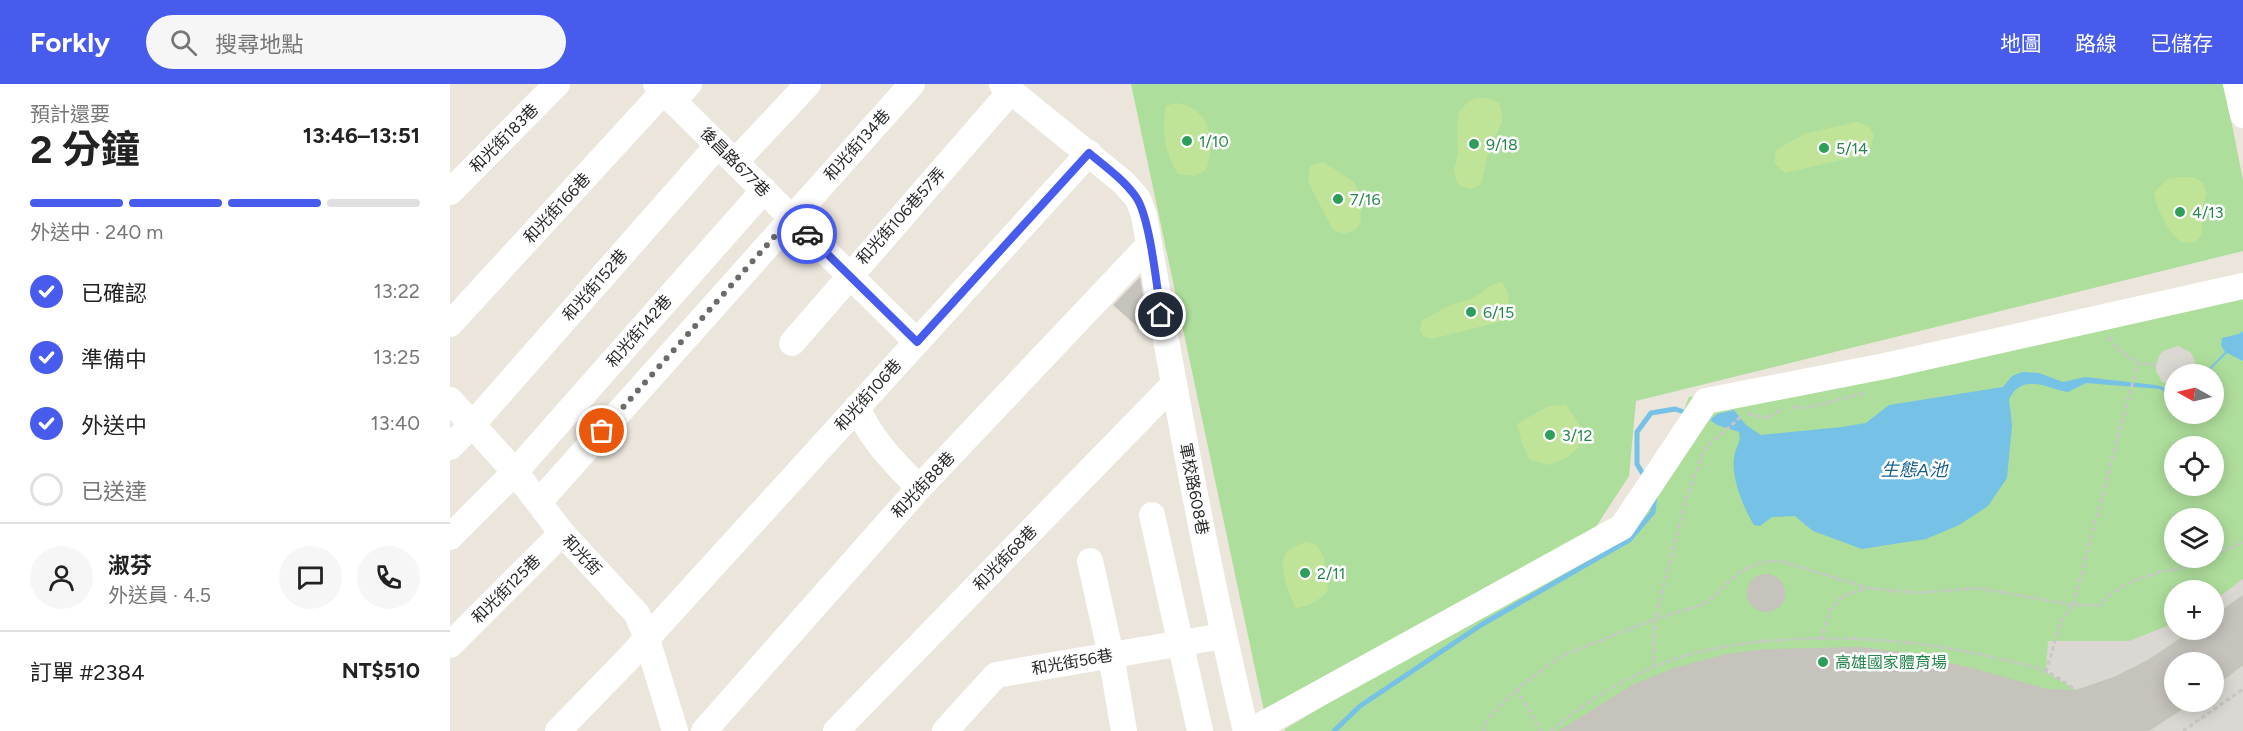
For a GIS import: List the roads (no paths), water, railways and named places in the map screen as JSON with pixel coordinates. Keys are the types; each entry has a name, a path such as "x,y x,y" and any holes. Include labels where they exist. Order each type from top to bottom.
{"street":[{"name":"和光街183巷","path":"450,192 557,84"},
{"name":"和光街152巷","path":"450,447 726,154 808,84"},
{"name":"和光街134巷","path":"539,502 912,84"},
{"path":"2236,84 2243,115"},
{"name":"軍校路608巷","path":"1007,88 1123,182 1138,199 1144,215 1173,385 1223,636 1246,731"},
{"name":"和光街106巷57弄","path":"792,343 1007,88"},
{"name":"後昌路677巷","path":"671,90 726,154 917,342"},
{"name":"和光街166巷","path":"450,324 671,90"},
{"name":"和光街106巷","path":"558,731 629,658 646,636 1089,153"},
{"name":"和光街142巷","path":"450,537 515,472 764,190"},
{"name":"和光街88巷","path":"704,731 919,488 1149,245"},
{"path":"1265,727 1622,527 1706,401 1885,366 2243,286"},
{"name":"和光街68巷","path":"836,731 1173,385"},
{"name":"和光街","path":"450,400 515,472 562,533 637,614 646,636 674,731"},
{"path":"857,407 866,428 875,440 919,488"},
{"path":"1152,515 1200,731"},
{"name":"和光街125巷","path":"450,645 562,533"},
{"path":"1090,561 1111,655 1124,731"},
{"name":"和光街56巷","path":"945,731 996,675 1223,636"}],"water":[{"path":"2243,331 2243,361 2227,353 2214,364 2225,352 2221,345 2222,338"},
{"name":"生態A池","path":"2022,372 2039,373 2063,382 2085,377 2155,385 2163,387 2164,392 2160,389 2086,383 2068,392 2036,384 2021,386 2009,399 2012,425 2007,478 1988,506 1959,525 1926,539 1862,549 1813,531 1795,516 1772,517 1760,526 1754,525 1742,502 1734,475 1734,458 1740,439 1739,432 1717,425 1710,420 1717,414 1734,410 1746,425 1761,435 1842,427 1866,423 1889,405 2003,387 2012,376"}],"waterway":[{"path":"1646,479 1637,464 1637,432 1651,413 1675,409 1690,414"},
{"path":"1334,731 1360,706 1481,625 1629,540 1653,512 1655,495"}],"place":[{"name":"1/10","path":"1187,141"},
{"name":"9/18","path":"1474,144"},
{"name":"5/14","path":"1824,148"},
{"name":"7/16","path":"1338,199"},
{"name":"4/13","path":"2180,212"},
{"name":"6/15","path":"1471,312"},
{"name":"3/12","path":"1550,435"},
{"name":"2/11","path":"1305,573"},
{"name":"高雄國家體育場","path":"1823,662"}]}
